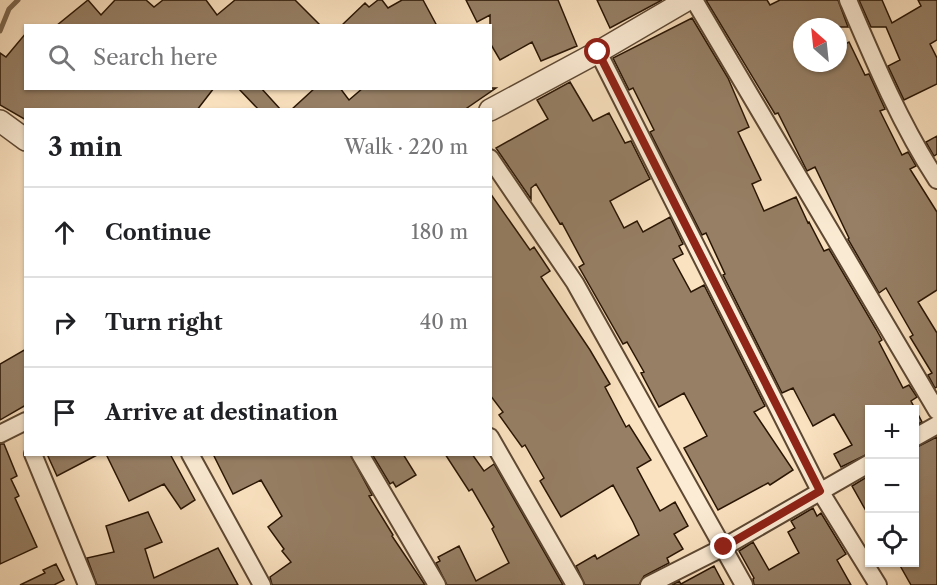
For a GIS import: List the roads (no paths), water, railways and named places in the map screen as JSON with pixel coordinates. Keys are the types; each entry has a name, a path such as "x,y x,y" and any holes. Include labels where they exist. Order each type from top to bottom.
{"street":[{"path":"492,109 598,52 687,0"},
{"path":"694,0 937,411"},
{"path":"848,0 880,72 924,160 937,180"},
{"path":"598,52 820,491 878,585"},
{"path":"0,121 24,139"},
{"path":"492,161 575,283 744,585"},
{"path":"919,436 937,425"},
{"path":"0,434 24,427"},
{"path":"492,440 575,585"},
{"path":"34,456 87,585"},
{"path":"191,456 262,585"},
{"path":"361,456 437,585"},
{"path":"649,585 724,547 865,466"}],"waterway":[{"path":"0,31 9,9 18,0"}]}
